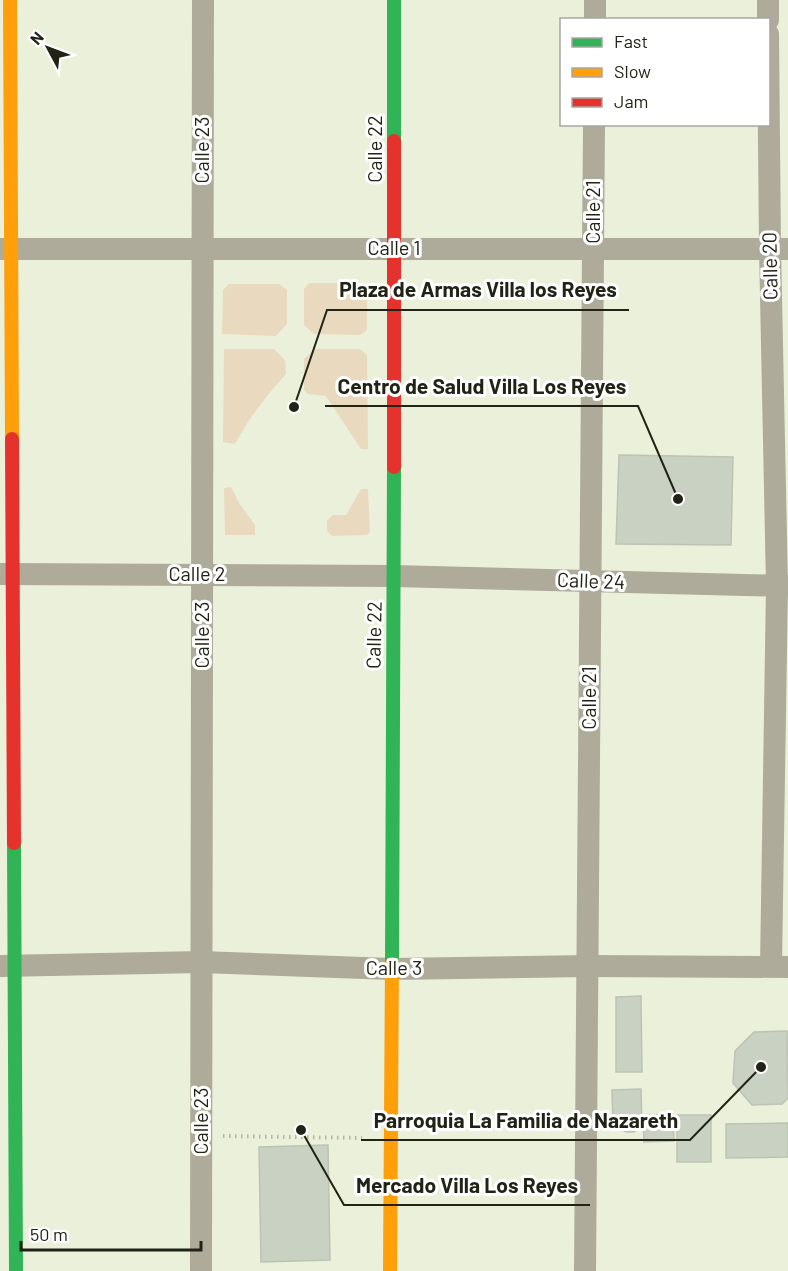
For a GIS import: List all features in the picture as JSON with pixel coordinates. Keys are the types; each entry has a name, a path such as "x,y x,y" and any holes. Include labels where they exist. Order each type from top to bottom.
{"street":[{"path":"10,0 6,249 7,965 16,1271"},
{"name":"Calle 23","path":"201,1271 202,0"},
{"name":"Calle 22","path":"390,1271 394,576 394,0"},
{"path":"595,0 595,18"},
{"path":"768,0 768,18"},
{"name":"Calle 20","path":"770,73 779,248 783,586 779,966"},
{"name":"Calle 21","path":"585,1271 594,126"},
{"name":"Calle 1","path":"6,249 779,248"},
{"name":"Calle 2","path":"6,574 394,576"},
{"name":"Calle 24","path":"394,576 783,586"},
{"name":"Calle 3","path":"7,965 201,962 391,969 779,966"}],"path":[{"path":"201,1136 333,1137"}],"shaded area":[{"path":"309,283 360,283 367,289 367,330 360,335 314,334 304,325 304,289"},
{"path":"229,284 279,284 287,290 287,324 276,336 222,334 223,290"},
{"path":"224,349 274,349 285,360 286,374 258,407 235,444 223,442"},
{"path":"315,349 360,349 367,355 368,449 361,449 326,396 308,394 304,390 304,359"},
{"path":"231,487 255,525 255,535 225,535 224,488"},
{"path":"361,489 368,489 370,532 367,535 332,536 327,531 327,521 333,515 346,515"}],"building":[{"path":"619,455 733,457 731,545 616,544"},
{"path":"641,996 642,1072 616,1072 616,997"},
{"path":"787,1031 788,1098 782,1104 752,1105 733,1083 735,1051 754,1032"},
{"path":"641,1089 642,1126 634,1132 613,1127 612,1090"},
{"path":"673,1114 674,1141 644,1142 643,1115"},
{"path":"677,1115 711,1115 711,1162 677,1162"},
{"path":"788,1123 788,1157 726,1158 726,1124"},
{"path":"328,1145 330,1260 261,1262 259,1147"}],"traffic: fast":[{"path":"394,0 394,141"},
{"path":"392,964 394,467"},
{"path":"14,843 16,1271"}],"traffic: slow":[{"path":"10,0 12,439"},
{"path":"390,1271 392,964"}],"traffic: jam":[{"path":"394,141 394,467"},
{"path":"12,439 14,843"}],"place":[{"name":"Plaza de Armas Villa los Reyes","path":"294,407"},
{"name":"Centro de Salud Villa Los Reyes","path":"678,499"},
{"name":"Parroquia La Familia de Nazareth","path":"761,1067"},
{"name":"Mercado Villa Los Reyes","path":"301,1130"}]}
